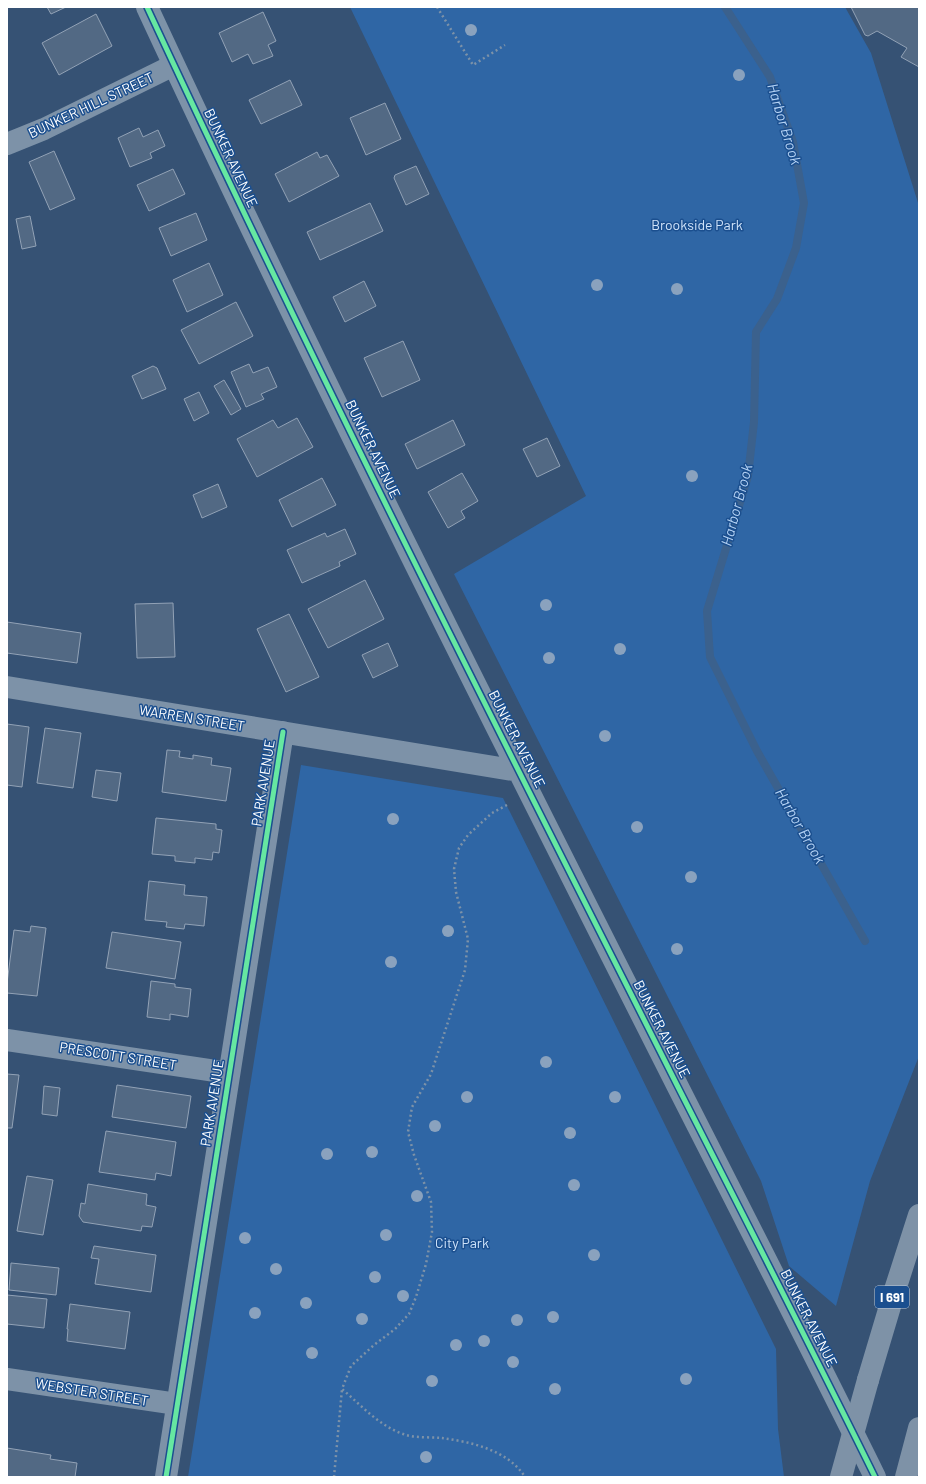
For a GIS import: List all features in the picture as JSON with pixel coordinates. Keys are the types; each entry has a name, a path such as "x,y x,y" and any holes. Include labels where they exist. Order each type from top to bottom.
{"highway":[{"name":"I 691","path":"841,1477 894,1292 919,1215"},
{"path":"908,1470 919,1428"}],"street":[{"name":"BUNKER AVENUE","path":"147,7 324,379 519,770 876,1477"},
{"name":"BUNKER HILL STREET","path":"7,144 44,129 174,66"},
{"name":"WARREN STREET","path":"7,687 519,770"},
{"name":"PARK AVENUE","path":"166,1477 283,732"},
{"name":"PRESCOTT STREET","path":"7,1040 229,1073"},
{"name":"WEBSTER STREET","path":"7,1379 177,1404"}],"path":[{"path":"436,7 473,65 505,45"},
{"path":"334,1477 342,1389 351,1366 374,1344 395,1329 409,1314 426,1264 432,1232 431,1202 420,1175 408,1132 412,1107 431,1074 465,970 468,939 456,892 454,869 459,848 468,834 492,813 511,803"},
{"path":"342,1389 384,1426 407,1435 443,1438 472,1443 497,1452 521,1470 525,1477"}],"green space":[{"name":"Brookside Park","path":"350,7 845,7 871,53 919,206 919,1056 870,1181 836,1306 789,1266 761,1181 454,574 586,496"},
{"name":"City Park","path":"301,765 503,798 776,1349 778,1429 784,1477 188,1477"}],"building":[{"path":"47,7 66,7 51,14"},
{"path":"851,7 919,7 919,67 901,57 907,48 877,31 868,36 865,35"},
{"path":"263,12 276,41 268,45 273,56 253,64 248,54 232,62 219,33"},
{"path":"96,14 112,46 59,75 42,43"},
{"path":"290,80 302,105 261,124 249,100"},
{"path":"385,103 401,139 366,155 350,118"},
{"path":"139,128 143,137 158,130 165,146 150,153 152,158 130,167 118,138"},
{"path":"54,151 75,199 50,210 29,162"},
{"path":"317,152 320,158 327,155 339,176 289,202 275,174"},
{"path":"416,166 429,194 406,205 394,178 395,175"},
{"path":"173,169 185,194 149,211 137,185"},
{"path":"370,203 383,231 320,260 307,232"},
{"path":"196,213 207,240 171,256 159,228"},
{"path":"30,216 36,246 22,249 16,219"},
{"path":"209,263 223,295 187,312 173,280"},
{"path":"364,281 376,306 345,322 333,297"},
{"path":"236,302 253,336 199,364 181,330"},
{"path":"403,341 420,380 382,397 364,358"},
{"path":"249,364 253,373 268,367 277,387 261,394 264,399 246,407 231,372"},
{"path":"153,366 157,368 166,389 142,399 132,376"},
{"path":"224,380 241,409 231,415 214,386"},
{"path":"199,392 209,413 194,421 184,399"},
{"path":"297,418 313,447 257,477 237,439 273,420 278,428"},
{"path":"453,420 465,445 417,469 405,444"},
{"path":"547,438 560,466 537,477 523,449"},
{"path":"462,473 478,501 461,511 465,518 448,528 428,492"},
{"path":"322,478 336,505 292,527 279,500"},
{"path":"218,484 227,507 202,518 193,495"},
{"path":"345,529 356,554 339,562 340,566 302,583 287,550 325,533 327,537"},
{"path":"365,580 384,619 328,648 308,609"},
{"path":"173,603 175,657 137,658 135,604"},
{"path":"289,614 319,677 286,692 257,629"},
{"path":"7,622 81,633 77,663 7,653"},
{"path":"388,643 398,666 373,678 362,655"},
{"path":"7,724 29,727 22,787 7,785"},
{"path":"45,728 81,733 73,788 37,783"},
{"path":"167,750 180,751 179,757 193,759 193,755 212,758 211,765 231,768 226,801 162,792"},
{"path":"96,770 121,773 117,801 92,797"},
{"path":"156,818 216,824 216,829 222,830 219,853 213,852 212,860 195,858 195,863 175,861 175,856 152,854"},
{"path":"149,881 185,885 184,895 207,897 204,926 185,924 184,929 166,927 167,922 145,920"},
{"path":"31,926 46,928 37,996 7,993 14,930 30,932"},
{"path":"112,932 181,942 175,979 106,968"},
{"path":"151,981 175,984 175,987 191,989 188,1017 170,1014 170,1020 147,1017"},
{"path":"7,1074 19,1075 12,1128 7,1128"},
{"path":"117,1085 191,1096 186,1128 112,1117"},
{"path":"44,1086 60,1088 57,1116 42,1114"},
{"path":"106,1131 176,1142 171,1176 156,1173 155,1180 99,1172"},
{"path":"27,1176 53,1180 43,1235 17,1231"},
{"path":"88,1184 147,1194 146,1205 156,1207 152,1227 142,1226 141,1231 83,1222 79,1216 81,1203 85,1204"},
{"path":"94,1246 156,1255 151,1292 95,1284 99,1259 91,1258"},
{"path":"11,1263 59,1268 56,1295 9,1290"},
{"path":"7,1295 47,1299 44,1328 7,1324"},
{"path":"70,1304 130,1312 125,1349 67,1341"},
{"path":"7,1448 51,1455 50,1459 77,1463 75,1477 7,1477"}],"waterway":[{"name":"Harbor Brook","path":"725,7 770,77 793,142 804,203 796,248 777,299 756,332 754,422 748,476 707,611 710,657 757,751 865,941"}],"cycle path":[{"path":"147,7 276,279 408,549 542,818 875,1477"},
{"path":"166,1477 283,732"}]}
